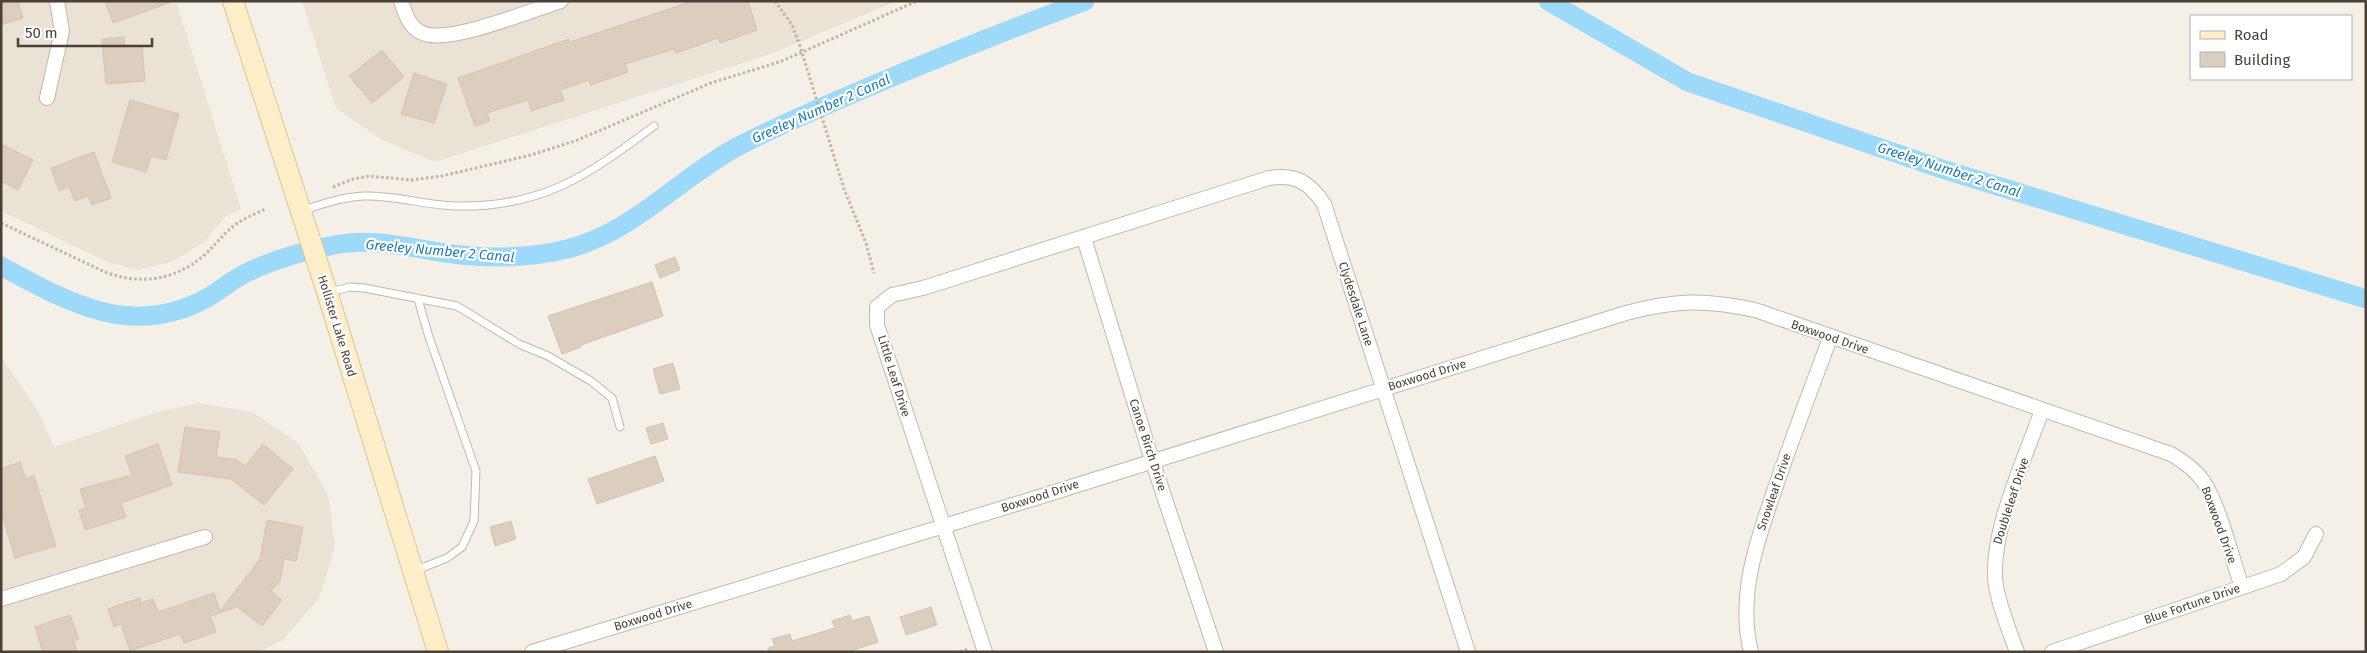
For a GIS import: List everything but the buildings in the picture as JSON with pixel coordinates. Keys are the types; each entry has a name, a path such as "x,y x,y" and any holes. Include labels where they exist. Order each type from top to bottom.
{"street":[{"path":"47,98 62,31 57,1"},
{"name":"Hollister Lake Road","path":"233,1 325,286 438,652"},
{"path":"401,1 410,23 421,33 436,37 450,35 561,1"},
{"name":"Clydesdale Lane","path":"1084,238 1269,178 1282,176 1298,179 1312,188 1324,204 1468,652"},
{"name":"Canoe Birch Drive","path":"1084,238 1152,460 1216,652"},
{"name":"Little Leaf Drive","path":"985,652 878,325 877,307 892,295 923,288 1084,238"},
{"name":"Boxwood Drive","path":"532,652 1626,313 1666,304 1691,301 1721,303 1755,310 1830,338 2171,454 2192,468 2202,480 2211,497 2242,587"},
{"name":"Snowleaf Drive","path":"1751,652 1745,622 1747,593 1754,555 1786,457 1830,338"},
{"name":"Doubleleaf Drive","path":"2017,652 1996,586 1996,552 2005,513 2042,410"},
{"name":"Blue Fortune Drive","path":"2052,652 2281,574 2292,568 2304,557 2316,534"},
{"path":"1,600 205,537"}],"lane":[{"path":"303,218 340,199 365,196 453,206 486,206 517,202 541,195 575,180 604,164 654,126"},
{"path":"325,286 350,287 457,306 519,344 548,356 591,381 612,398 620,427"},
{"path":"412,571 447,558 462,546 474,521 476,471 429,338 418,299"}],"path":[{"path":"774,1 792,25 841,178 866,242 874,273"},
{"path":"330,189 352,179 369,176 411,180 442,176 531,155 621,123 711,83 802,53 917,1"},
{"path":"1,224 105,272 122,278 140,281 161,279 180,271 201,258 234,225 266,209"},
{"path":"960,652 969,649"}],"shaded area":[{"path":"1,1 176,1 241,209 226,216 204,242 174,261 139,270 110,263 1,211"},
{"path":"302,1 897,1 773,53 435,162 382,140 336,108"},
{"path":"1,357 37,409 54,447 150,414 198,403 253,412 299,444 328,495 335,546 319,598 284,639 259,652 1,652"}],"waterway":[{"name":"Greeley Number 2 Canal","path":"1,266 75,303 125,316 151,316 177,311 205,299 239,277 266,264 304,252 340,244 353,242 392,244 460,255 491,257 536,255 567,249 613,231 655,204 716,160 770,130 924,64 1085,1"},
{"name":"Greeley Number 2 Canal","path":"1548,1 1688,82 1942,169 2366,299"}]}
